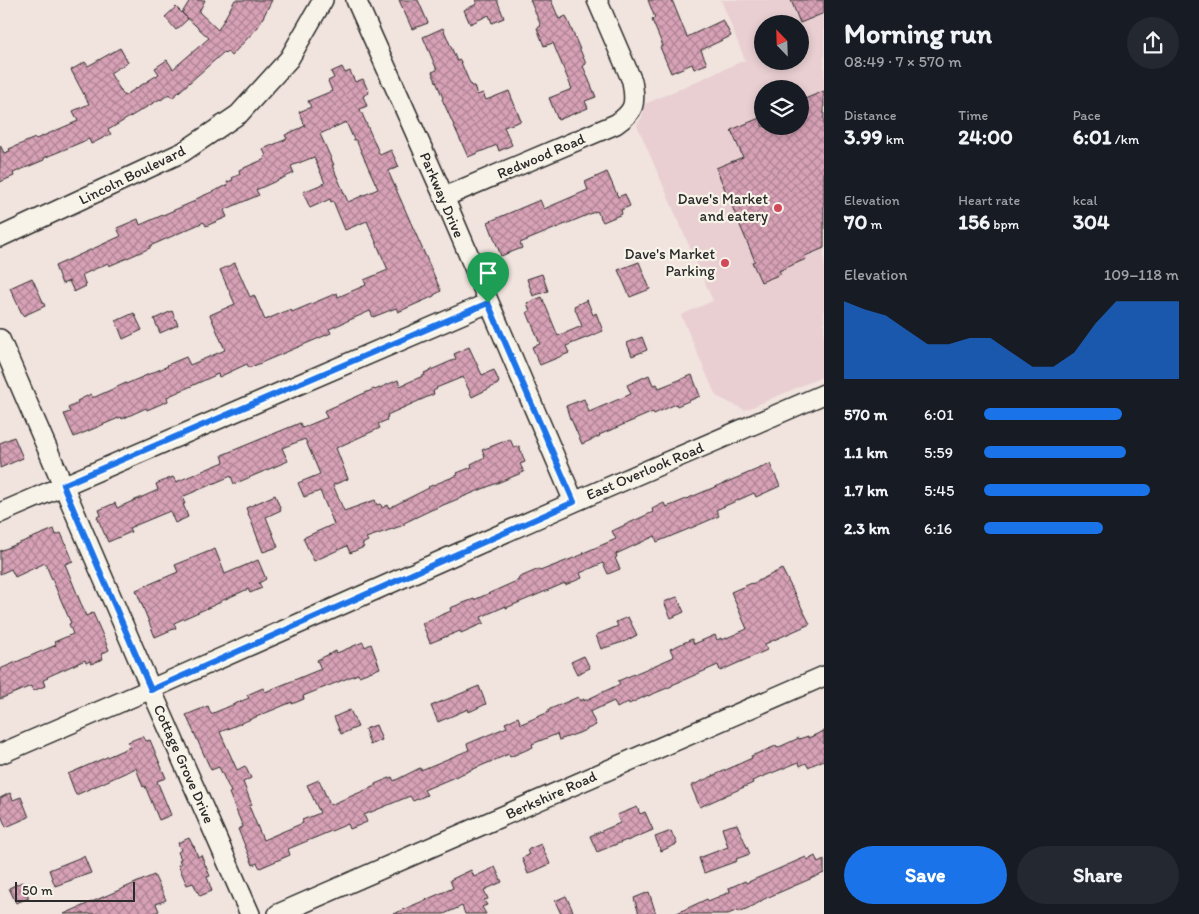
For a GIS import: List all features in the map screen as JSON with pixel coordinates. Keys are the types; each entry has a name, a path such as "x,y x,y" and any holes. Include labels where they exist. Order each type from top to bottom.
{"street":[{"name":"Lincoln Boulevard","path":"0,237 183,152 239,114 289,59 323,0"},
{"name":"Parkway Drive","path":"356,0 444,197 574,502"},
{"name":"Redwood Road","path":"444,197 616,124 626,117 633,107 635,95 632,82 597,0"},
{"path":"0,513 488,303"},
{"name":"Cottage Grove Drive","path":"0,339 250,914"},
{"name":"East Overlook Road","path":"0,754 151,690 574,502 824,394"},
{"name":"Berkshire Road","path":"278,914 824,676"}],"shaded area":[{"path":"721,0 824,0 824,376 745,410 716,396 681,315 713,301 637,125 642,117 645,104 745,60"}],"building":[{"path":"190,0 205,0 199,12 218,30 235,0 272,0 258,27 231,56 227,51 224,52 172,98 169,94 160,99 108,130 111,134 91,144 89,139 44,158 44,160 13,173 14,176 0,182 0,145 4,153 10,151 9,149 78,121 73,111 89,104 71,70 85,62 88,66 120,48 128,62 110,73 124,96 159,74 155,68 167,60 173,69 209,38 182,13"},
{"path":"399,0 418,0 428,23 412,29"},
{"path":"476,0 497,0 504,18 492,23 489,15 470,24 464,10 477,4"},
{"path":"530,0 551,0 559,19 566,16 586,64 583,66 596,97 585,101 588,108 558,120 549,98 572,89 553,43 544,46 537,28 541,26"},
{"path":"648,0 672,0 687,37 723,20 731,36 701,50 707,64 694,69 692,64 671,73 660,47 663,46 652,20 655,18"},
{"path":"791,0 824,0 824,13 809,19 809,15 797,15"},
{"path":"176,7 188,19 176,30 165,17"},
{"path":"443,28 457,61 460,60 477,95 483,93 486,100 509,91 521,121 504,127 512,145 499,151 497,145 468,157 442,99 432,72 437,70 423,37"},
{"path":"342,67 345,73 350,71 355,82 363,79 369,93 363,96 367,106 360,109 380,155 391,150 399,167 388,171 441,291 398,312 396,308 373,317 370,311 329,329 331,333 249,368 247,364 219,377 218,374 167,397 168,401 122,419 121,417 74,437 64,414 70,412 68,408 78,403 77,401 91,394 92,397 95,397 186,357 190,365 225,350 210,315 235,304 220,270 235,263 250,297 254,295 265,320 291,309 292,312 337,293 338,297 366,285 364,280 388,270 367,221 345,230 333,201 331,202 330,199 310,208 303,192 325,183 314,157 291,166 294,173 256,190 259,195 224,210 227,217 206,226 204,222 109,266 108,263 82,275 86,286 74,292 69,281 62,284 55,266 121,236 117,228 138,219 140,225 228,185 227,182 240,174 239,170 265,159 264,157 266,156 263,149 287,139 285,135 305,126 299,112 311,107 308,101 332,91 328,81 334,78 331,72","holes":["346,122 354,140 356,140 378,189 348,202 320,134"]},
{"name":"Dave's Market and eatery","path":"824,91 824,248 805,256 806,259 779,271 781,274 761,282 752,262 755,261 716,168 743,157 731,130 754,120 754,135 809,135 809,97"},
{"path":"607,172 618,197 625,194 630,206 621,210 622,214 603,222 597,211 520,243 522,248 501,256 488,222 540,200 544,209 588,190 585,182"},
{"path":"639,262 650,289 630,297 618,270"},
{"path":"542,274 548,291 533,296 527,279"},
{"path":"32,278 45,306 23,316 10,288"},
{"path":"542,297 558,336 582,326 574,306 587,300 593,315 596,313 603,331 566,346 569,353 540,365 532,347 540,344 527,312 530,311 527,303"},
{"path":"172,311 178,325 160,333 154,319"},
{"path":"134,313 142,330 123,339 116,321"},
{"path":"642,337 647,350 632,356 627,343"},
{"path":"469,347 482,375 494,370 499,382 498,384 472,397 463,377 436,388 433,391 434,394 387,415 387,420 378,424 380,428 336,448 348,479 333,485 344,511 375,500 377,505 381,504 382,508 388,505 389,508 428,487 458,475 457,473 472,467 471,464 485,457 482,450 510,439 514,448 519,446 525,462 520,464 524,472 431,510 404,523 404,525 366,538 368,541 362,544 364,547 350,553 347,546 314,561 303,538 334,524 320,491 304,497 298,483 320,474 305,439 282,448 288,461 234,484 231,476 182,497 188,517 175,523 170,511 129,528 131,532 108,542 97,517 101,515 99,510 115,503 117,508 158,490 156,484 173,477 176,482 224,462 222,455 300,423 302,428 327,418 324,411 374,389 398,380 400,386 425,375 424,373 456,359 454,354"},
{"path":"649,375 653,385 657,384 659,388 692,375 700,396 654,414 653,412 582,444 566,406 584,399 589,412 631,394 627,385"},
{"path":"14,437 23,458 0,468 0,443"},
{"path":"770,464 780,486 756,497 754,493 716,510 719,516 691,528 657,542 655,536 616,554 617,557 615,558 620,569 608,574 603,563 580,573 582,578 565,585 565,583 506,608 506,606 481,617 484,623 430,643 422,623 451,611 450,608 474,600 539,569 540,571 584,554 616,539 612,531 653,512 652,509 664,503 666,507 672,505"},
{"path":"275,495 281,510 266,517 278,547 263,552 246,508"},
{"path":"54,529 56,535 61,533 73,561 65,564 86,616 93,613 109,650 101,654 103,659 91,664 90,661 86,663 85,660 47,677 43,680 45,686 33,691 31,686 0,699 0,669 56,645 54,642 73,634 69,624 71,623 45,563 15,577 11,569 0,574 0,551"},
{"path":"215,549 225,574 258,560 266,579 259,583 262,588 250,593 248,589 221,601 174,623 176,628 155,637 136,590 178,572 175,565"},
{"path":"782,569 810,624 765,644 767,650 720,671 718,665 617,708 614,701 590,712 596,725 559,740 557,734 532,744 533,747 510,757 509,754 424,790 427,795 413,801 410,796 364,815 367,822 350,829 348,824 288,849 290,855 260,868 257,863 253,865 238,829 243,827 229,793 231,792 219,767 211,770 186,715 208,706 211,714 249,698 247,695 263,688 265,692 321,669 317,660 336,651 337,653 363,642 365,647 371,644 380,668 359,676 358,674 303,696 304,699 292,704 292,702 220,732 237,770 245,766 251,778 243,782 252,805 249,806 263,840 303,823 302,820 320,813 307,785 319,780 330,805 392,777 394,781 420,768 421,770 469,750 467,744 507,727 505,723 518,717 521,724 578,697 580,701 584,699 584,701 620,684 618,681 674,657 670,649 692,639 694,644 715,635 717,640 721,638 722,640 747,629 731,592"},
{"path":"677,597 684,612 671,618 664,602"},
{"path":"628,617 637,635 626,641 601,649 596,635 618,626 616,622"},
{"path":"584,656 590,668 577,674 571,662"},
{"path":"479,686 486,704 469,712 468,709 438,722 431,706"},
{"path":"350,710 358,727 341,734 334,717"},
{"path":"376,725 382,740 370,745 365,729"},
{"path":"824,731 824,760 808,767 806,763 800,766 799,762 752,781 753,783 700,807 691,786 752,758 751,756"},
{"path":"143,736 146,741 150,740 166,778 157,781 171,815 159,820 136,768 76,795 68,774 130,747 128,742"},
{"path":"10,793 13,800 21,797 29,817 6,827 0,813 0,798"},
{"path":"637,807 640,814 645,812 653,830 597,852 590,836 620,823 617,815"},
{"path":"737,824 750,854 736,859 737,861 704,873 699,858 728,847 722,828"},
{"path":"671,831 677,844 661,851 655,837"},
{"path":"189,838 198,857 201,855 210,876 207,877 212,891 200,896 193,883 187,885 178,865 181,864 178,852 181,850 178,843"},
{"path":"541,844 550,864 528,874 522,858 529,855 527,850"},
{"path":"84,856 91,873 55,886 49,870"},
{"path":"815,856 818,863 824,860 824,873 739,912 738,910 728,914 675,914 707,899 708,901 730,892 729,888 745,881 746,883 806,857 808,860"},
{"path":"495,867 502,882 484,890 488,899 484,900 487,905 482,907 486,914 465,914 462,906 444,914 393,914 453,888 450,880 471,870 474,877"},
{"path":"154,875 166,900 156,904 159,911 151,914 64,914"},
{"path":"22,882 29,898 16,903 9,888"},
{"path":"649,892 656,914 639,914 634,898"},
{"path":"566,896 573,911 561,914 555,901"}],"place":[{"name":"Dave's Market and eatery","path":"778,208"},
{"name":"Dave's Market Parking","path":"725,263"}],"route":[{"path":"488,303 574,502 151,690 63,485 488,303"}]}
